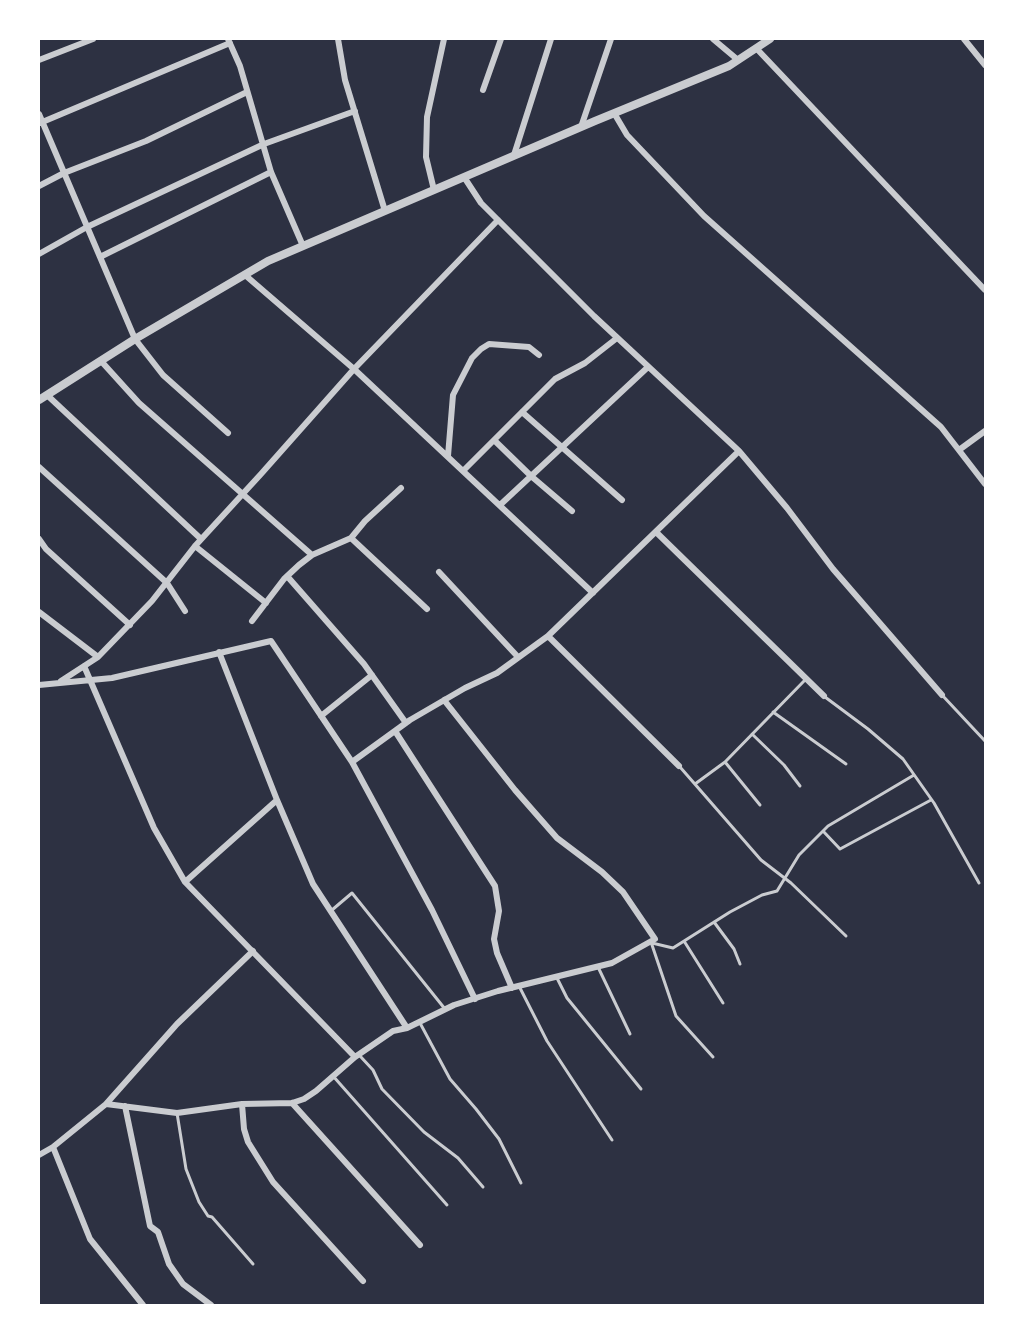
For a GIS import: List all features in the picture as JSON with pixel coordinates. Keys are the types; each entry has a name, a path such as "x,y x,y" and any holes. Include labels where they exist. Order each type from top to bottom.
{"street":[{"path":"72,39 75,46"},
{"path":"39,60 93,39"},
{"path":"338,39 345,80 385,211"},
{"path":"434,190 426,157 427,117 444,39"},
{"path":"483,90 501,39"},
{"path":"514,156 551,39"},
{"path":"582,126 611,39"},
{"path":"713,39 738,60"},
{"path":"39,400 135,339 268,261 582,126 729,66 770,39"},
{"path":"964,39 985,65"},
{"path":"41,123 229,41 240,66 271,172 303,246"},
{"path":"756,48 985,290"},
{"path":"39,186 64,173 146,141 248,92"},
{"path":"39,254 87,227 264,144 355,111"},
{"path":"614,113 627,135 704,216 941,427 985,484"},
{"path":"39,114 135,339 163,375 228,433"},
{"path":"100,257 271,172"},
{"path":"464,177 482,203 498,220 617,338 739,451 787,508 833,569 942,695"},
{"path":"58,683 98,657 130,625 201,539 354,369 498,220"},
{"path":"244,275 354,369 593,594"},
{"path":"463,471 555,379 585,363 617,338"},
{"path":"448,456 453,394 467,364 476,353 489,344 496,344 529,347 539,355"},
{"path":"101,361 139,403 312,555"},
{"path":"500,505 648,367"},
{"path":"47,396 201,539"},
{"path":"522,412 622,500"},
{"path":"959,450 985,431"},
{"path":"494,440 572,512"},
{"path":"352,762 406,723 444,700 497,673 548,636 739,451"},
{"path":"39,467 167,583 185,610"},
{"path":"252,621 287,576 312,555 351,538 365,520 401,488"},
{"path":"656,532 824,696"},
{"path":"351,538 427,609"},
{"path":"39,539 46,549 130,625"},
{"path":"195,546 266,603"},
{"path":"439,572 518,657"},
{"path":"287,576 372,675 406,723"},
{"path":"39,612 98,657"},
{"path":"548,636 679,766"},
{"path":"39,685 112,678 271,641 352,762 432,910 475,999"},
{"path":"219,652 277,800 313,884 406,1028"},
{"path":"84,666 154,828 185,882 357,1056"},
{"path":"321,716 372,675"},
{"path":"105,1104 177,1113 242,1104 292,1103 316,1092 357,1056 393,1031 406,1028 446,1009 475,999 612,963 655,939 623,892 602,872 557,838 515,790 444,700"},
{"path":"395,731 495,886 499,911 494,939 497,953 515,987"},
{"path":"185,882 277,800"},
{"path":"39,1155 53,1147 105,1104 177,1024 253,951"},
{"path":"292,1103 420,1245"},
{"path":"242,1104 244,1129 248,1142 273,1182 363,1281"},
{"path":"125,1106 150,1226 158,1232 169,1264 183,1284 211,1305"},
{"path":"53,1147 90,1239 143,1305"}],"lane":[{"path":"695,784 725,762 806,678"},
{"path":"942,695 985,741"},
{"path":"824,696 903,759 932,800 979,884"},
{"path":"773,712 846,764"},
{"path":"752,734 784,765 800,786"},
{"path":"725,762 760,805"},
{"path":"679,766 761,860 784,878 846,936"},
{"path":"651,942 673,948 762,895 777,891 799,855 828,826 914,775"},
{"path":"824,831 840,849 932,800"},
{"path":"330,911 352,893 446,1009"},
{"path":"714,922 734,949 740,964"},
{"path":"684,941 723,1003"},
{"path":"651,942 676,1016 713,1058"},
{"path":"597,966 630,1034"},
{"path":"556,976 567,998 641,1089"},
{"path":"515,987 547,1041 612,1140"},
{"path":"419,1022 450,1079 498,1139 521,1183"},
{"path":"357,1056 373,1070 382,1089 424,1132 458,1158 483,1187"},
{"path":"333,1076 447,1205"},
{"path":"177,1113 186,1170 199,1202 208,1216 212,1217 253,1264"}]}
